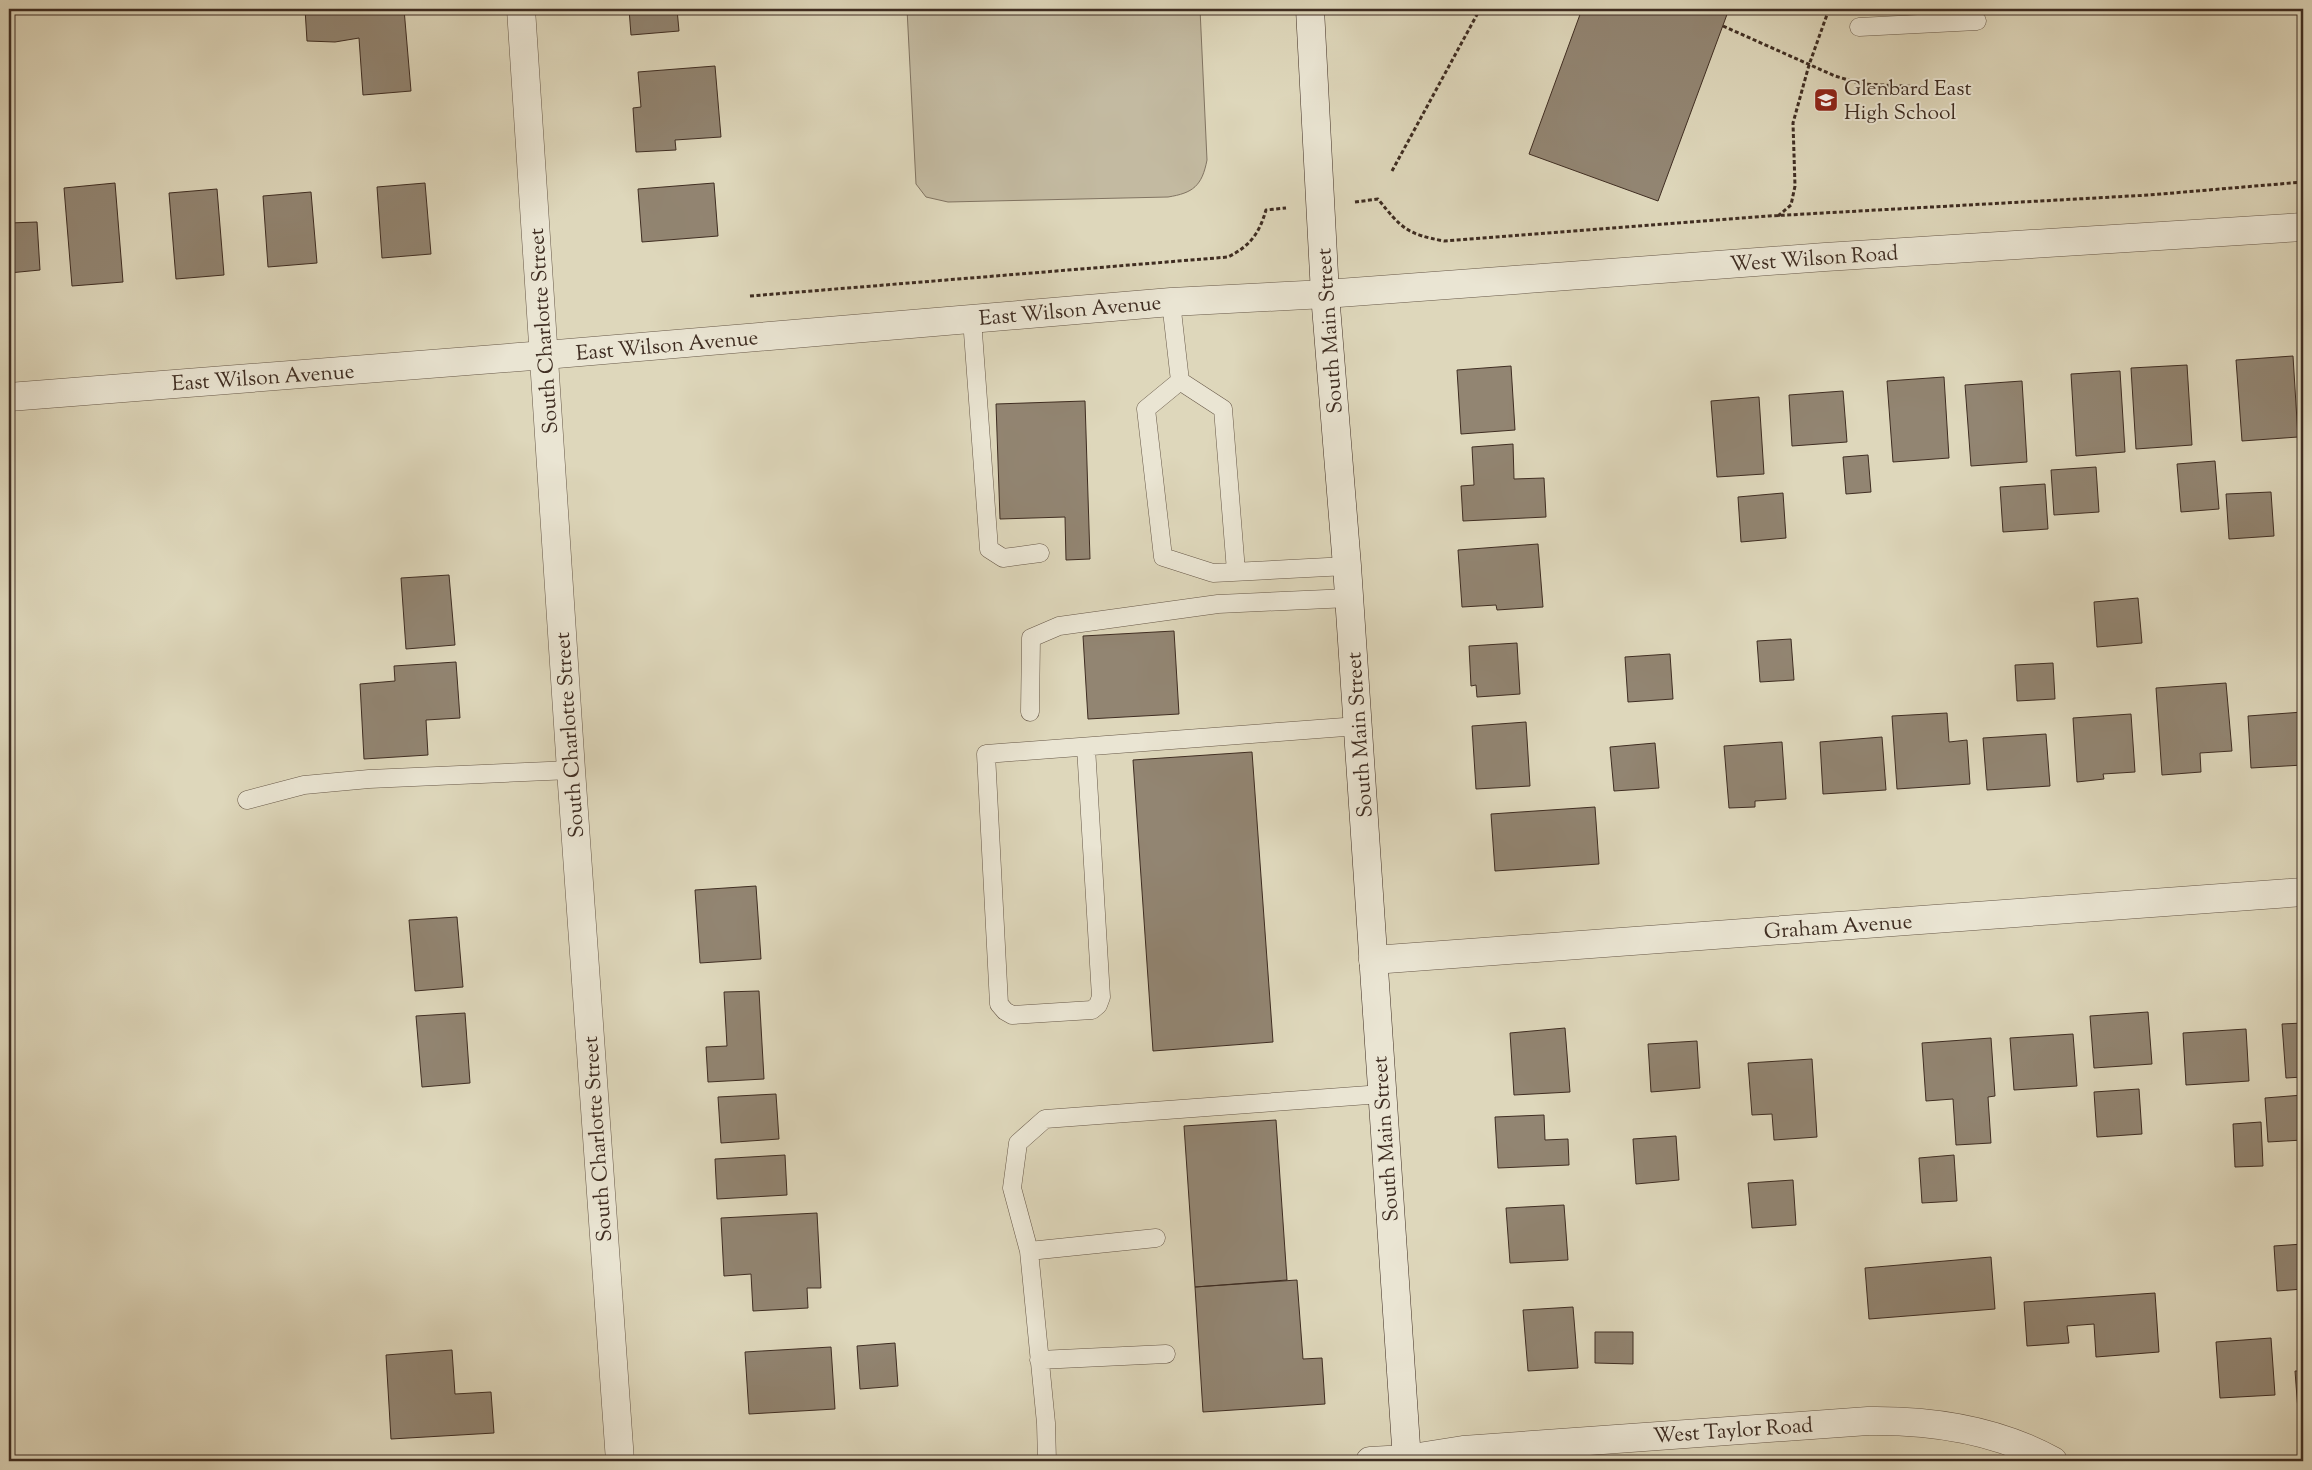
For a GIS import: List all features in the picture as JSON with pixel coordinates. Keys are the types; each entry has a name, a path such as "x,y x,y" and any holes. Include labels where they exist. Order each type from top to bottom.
{"street":[{"name":"South Charlotte Street","path":"522,9 571,770 620,1461"},
{"name":"South Main Street","path":"1310,9 1325,294 1347,566 1406,1460"},
{"name":"West Wilson Road","path":"1325,294 1826,257 2303,227"},
{"name":"East Wilson Avenue","path":"9,396 545,355 1171,302 1325,294"},
{"name":"Graham Avenue","path":"1373,960 2303,892"},
{"name":"West Taylor Road","path":"1370,1461 1406,1460 1464,1450 1904,1420 1940,1424 1987,1435 2033,1450 2053,1461"}],"lane":[{"path":"1859,27 1977,21"},
{"path":"1171,302 1180,381"},
{"path":"972,319 989,549 1003,558 1040,553"},
{"path":"1180,381 1223,409 1236,571"},
{"path":"1180,381 1146,409 1163,557 1213,573 1347,566"},
{"path":"1030,712 1032,638 1059,626 1218,604 1349,598"},
{"path":"1086,746 1101,997 1098,1005 1092,1010 1012,1015 999,1004 986,754 1086,746 1358,726"},
{"path":"247,800 304,785 369,779 571,770"},
{"path":"1047,1461 1029,1250 1012,1188 1018,1143 1045,1119 1382,1094"},
{"path":"1029,1250 1156,1238"},
{"path":"1039,1360 1166,1354"}],"path":[{"path":"1392,171 1480,9"},
{"path":"1778,216 1791,205 1795,186 1793,124 1809,65 1829,9"},
{"path":"1723,26 1809,65 1862,84 1923,87"},
{"path":"1378,200 1399,226 1417,236 1444,242 1778,216 2149,195 2303,182"},
{"path":"750,296 1228,257 1245,248 1261,226 1266,210"}],"shaded area":[{"path":"907,9 1200,9 1207,160 1199,182 1195,187 1184,193 1168,197 948,202 926,197 916,184"}],"building":[{"path":"305,9 404,9 411,91 363,95 359,38 335,42 307,41"},
{"path":"629,9 677,9 679,31 631,35"},
{"path":"1582,9 1729,9 1658,201 1529,154"},
{"path":"715,66 721,137 675,140 676,150 636,152 633,108 641,107 638,72"},
{"path":"115,183 123,282 72,286 64,188"},
{"path":"425,183 431,254 382,258 377,187"},
{"path":"714,183 718,236 642,242 638,189"},
{"path":"217,189 224,275 176,279 169,193"},
{"path":"311,192 317,263 268,267 263,196"},
{"path":"37,222 40,270 9,273 9,223"},
{"path":"2293,356 2298,437 2242,441 2236,360"},
{"path":"2187,365 2192,445 2136,449 2131,368"},
{"path":"1511,366 1515,430 1461,434 1457,370"},
{"path":"2120,371 2125,452 2076,456 2071,374"},
{"path":"1944,377 1949,458 1893,462 1887,381"},
{"path":"2022,381 2027,462 1971,466 1965,385"},
{"path":"1843,391 1847,442 1792,446 1789,395"},
{"path":"1759,397 1764,474 1717,477 1711,401"},
{"path":"1085,401 1090,559 1066,560 1065,517 1000,519 996,404"},
{"path":"1513,444 1514,479 1544,478 1546,517 1463,521 1461,486 1474,485 1472,447"},
{"path":"1868,455 1871,492 1846,494 1843,457"},
{"path":"2215,461 2219,509 2181,512 2177,464"},
{"path":"2096,467 2099,512 2054,515 2051,470"},
{"path":"2045,484 2048,529 2003,532 2000,487"},
{"path":"2271,492 2274,536 2229,539 2226,494"},
{"path":"1783,493 1786,538 1741,542 1738,497"},
{"path":"1538,544 1543,607 1497,610 1496,605 1462,607 1458,550"},
{"path":"449,575 455,645 406,649 401,578"},
{"path":"2138,598 2142,643 2097,647 2094,602"},
{"path":"1174,631 1179,714 1088,719 1083,636"},
{"path":"1791,639 1794,680 1760,682 1757,641"},
{"path":"1517,643 1520,694 1477,697 1476,685 1471,686 1469,646"},
{"path":"1670,654 1673,699 1628,702 1625,657"},
{"path":"456,662 460,718 426,720 428,755 364,759 360,684 395,681 394,666"},
{"path":"2053,663 2055,699 2017,701 2015,665"},
{"path":"2226,683 2232,751 2200,753 2201,772 2162,775 2156,688"},
{"path":"2303,712 2303,765 2251,768 2248,716"},
{"path":"1947,713 1949,742 1967,740 1970,784 1897,789 1892,716"},
{"path":"2131,714 2135,772 2103,774 2104,779 2077,782 2073,718"},
{"path":"1526,722 1530,786 1476,789 1472,726"},
{"path":"2046,734 2050,786 1987,790 1983,738"},
{"path":"1882,737 1886,790 1823,794 1820,742"},
{"path":"1782,742 1786,799 1755,801 1755,807 1729,808 1724,746"},
{"path":"1655,743 1659,788 1614,791 1610,747"},
{"path":"1252,752 1273,1042 1153,1051 1133,760"},
{"path":"1595,807 1599,864 1495,871 1491,814"},
{"path":"756,886 761,959 700,963 695,890"},
{"path":"457,917 463,987 415,991 409,920"},
{"path":"759,991 764,1079 708,1082 706,1047 727,1046 724,992"},
{"path":"2148,1012 2152,1064 2094,1068 2090,1016"},
{"path":"465,1013 470,1083 422,1087 416,1016"},
{"path":"2303,1023 2303,1077 2286,1078 2282,1024"},
{"path":"1565,1028 1570,1092 1514,1095 1510,1033"},
{"path":"2246,1029 2249,1081 2186,1085 2183,1033"},
{"path":"2073,1034 2077,1086 2014,1090 2010,1038"},
{"path":"1991,1038 1995,1096 1988,1097 1991,1143 1956,1145 1953,1099 1926,1101 1922,1043"},
{"path":"1697,1041 1700,1088 1651,1092 1648,1044"},
{"path":"1812,1059 1817,1137 1774,1140 1772,1114 1752,1115 1748,1063"},
{"path":"2139,1089 2142,1134 2097,1137 2094,1092"},
{"path":"776,1094 779,1139 721,1143 718,1097"},
{"path":"2303,1095 2303,1140 2268,1142 2265,1098"},
{"path":"1544,1115 1545,1140 1568,1139 1569,1165 1498,1168 1495,1117"},
{"path":"1276,1120 1287,1280 1195,1287 1184,1126"},
{"path":"2261,1122 2263,1166 2235,1167 2233,1124"},
{"path":"1676,1136 1679,1180 1636,1184 1633,1139"},
{"path":"785,1155 787,1195 717,1199 715,1159"},
{"path":"1954,1155 1957,1201 1922,1203 1919,1158"},
{"path":"1793,1180 1796,1225 1752,1228 1748,1183"},
{"path":"1564,1205 1568,1260 1510,1263 1506,1208"},
{"path":"817,1213 821,1288 807,1288 808,1308 753,1311 751,1274 724,1276 721,1218"},
{"path":"2303,1244 2303,1289 2277,1291 2274,1246"},
{"path":"1991,1257 1995,1309 1869,1319 1865,1268"},
{"path":"1297,1280 1303,1359 1322,1358 1325,1404 1203,1412 1195,1287"},
{"path":"2155,1293 2159,1352 2096,1357 2094,1324 2067,1326 2069,1343 2027,1346 2024,1302"},
{"path":"1573,1307 1578,1368 1528,1371 1523,1310"},
{"path":"1595,1332 1633,1332 1633,1364 1595,1363"},
{"path":"2271,1338 2275,1395 2220,1398 2216,1342"},
{"path":"895,1343 898,1386 860,1389 857,1346"},
{"path":"831,1347 835,1409 749,1414 745,1352"},
{"path":"452,1350 455,1394 491,1392 494,1433 391,1439 386,1355"},
{"path":"2295,1371 2303,1371 2303,1423 2299,1424"}],"place":[{"name":"Glenbard East High School","path":"1826,100"}]}
